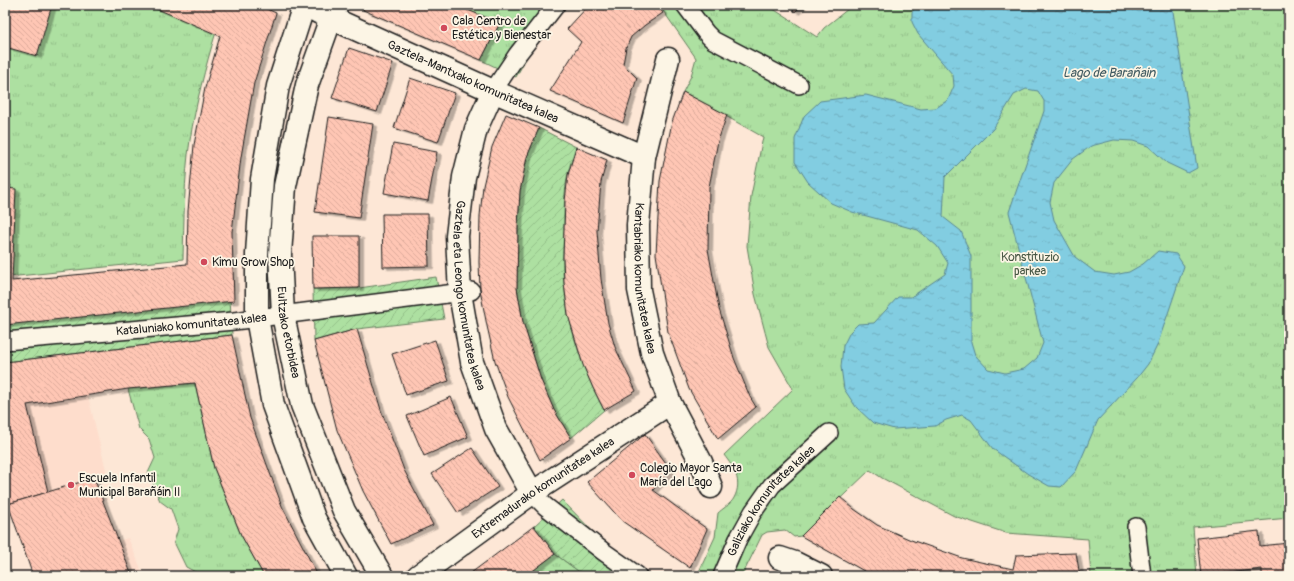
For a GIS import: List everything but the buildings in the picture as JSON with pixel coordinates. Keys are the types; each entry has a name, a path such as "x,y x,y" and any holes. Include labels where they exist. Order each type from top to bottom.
{"street":[{"name":"Gaztela-Mantxako komunitatea kalea","path":"303,5 334,11 493,91 644,157"},
{"name":"Eultzako etorbidea","path":"303,5 278,86 262,179 257,254 257,318 273,405 314,518 346,576"},
{"path":"493,91 517,54 556,5"},
{"path":"685,5 713,40 799,85"},
{"name":"Eultzako etorbidea","path":"334,11 307,85 285,186 280,254 283,314 302,405 344,511 382,576"},
{"name":"Kantabriako komunitatea kalea","path":"668,59 644,157 638,225 639,290 652,353 670,403 700,462 711,488"},
{"name":"Gaztela eta Leongo komunitatea kalea","path":"493,91 476,129 464,177 457,236 466,292 472,362 496,429 532,493"},
{"name":"Kataluniako komunitatea kalea","path":"5,341 234,321 466,292"},
{"name":"Extremadurako komunitatea kalea","path":"418,576 532,493 670,403"},
{"name":"Galiziako komunitatea kalea","path":"722,576 738,539 753,512 772,485 829,433"},
{"path":"532,493 545,506 604,552 638,576"},
{"path":"1136,527 1142,576"},
{"path":"780,558 795,563 821,576"}],"shaded area":[{"name":"Escuela Infantil Municipal Barañáin II","path":"88,396 107,474 94,478 118,541 128,538 144,576 33,576 27,405"}],"green space":[{"path":"47,5 153,5 216,32 201,86 190,140 185,185 183,259 8,277 11,185 5,184 5,44"},
{"path":"455,5 563,5 538,37 516,77 481,60 500,23"},
{"name":"Konstituzio parkea","path":"659,5 767,5 817,37 824,28 853,5 1289,5 1289,518 1193,527 1197,576 1091,576 1088,539 1006,533 954,516 882,478 870,470 801,536 794,537 785,530 767,532 762,535 742,576 697,576 715,537 718,513 731,502 737,492 738,486 736,475 724,455 793,389 769,347 755,294 747,246 751,196 763,137 683,92 691,76 696,58"},
{"path":"539,128 576,147 568,173 565,195 563,257 564,283 569,316 583,364 604,410 571,438 554,410 541,380 523,322 517,288 520,191 527,157"},
{"path":"436,277 444,319 357,329 314,341 313,289 359,288"},
{"path":"230,297 232,335 5,362 5,320"},
{"path":"195,383 214,468 241,535 264,576 200,576 186,567 174,542 178,529 171,509 160,501 148,473 155,458 149,439 139,429 128,389"},
{"path":"562,500 605,544 649,576 585,576 555,554 534,526"},
{"path":"555,554 585,576 526,576"}],"water":[{"name":"Lago de Barañain","path":"917,5 1172,5 1197,168 1188,173 1167,163 1148,146 1133,141 1114,140 1091,146 1073,159 1054,183 1050,202 1054,220 1075,257 1095,272 1114,275 1129,272 1143,264 1158,251 1176,254 1184,266 1157,346 1148,364 1098,420 1076,471 1061,487 1049,486 1028,474 993,449 971,420 962,415 946,420 935,426 894,429 873,423 856,407 844,389 841,367 843,346 850,332 858,324 874,323 898,297 911,297 945,274 948,263 937,246 918,230 852,212 831,203 808,182 795,162 795,139 804,116 820,101 866,95 921,109 936,108 948,100 954,86 953,75 918,34 912,22 912,12","holes":["1026,89 1038,91 1044,101 1044,111 1009,212 1043,343 1037,358 1024,369 1005,373 988,369 975,355 971,342 971,256 961,231 943,217 945,177 993,129 1014,95"]}],"place":[{"name":"Cala Centro de Estética y Bienestar","path":"444,28"},
{"name":"Kimu Grow Shop","path":"204,262"},
{"name":"Colegio Mayor Santa María del Lago","path":"632,475"},
{"name":"Escuela Infantil Municipal Barañáin II","path":"71,485"}]}
